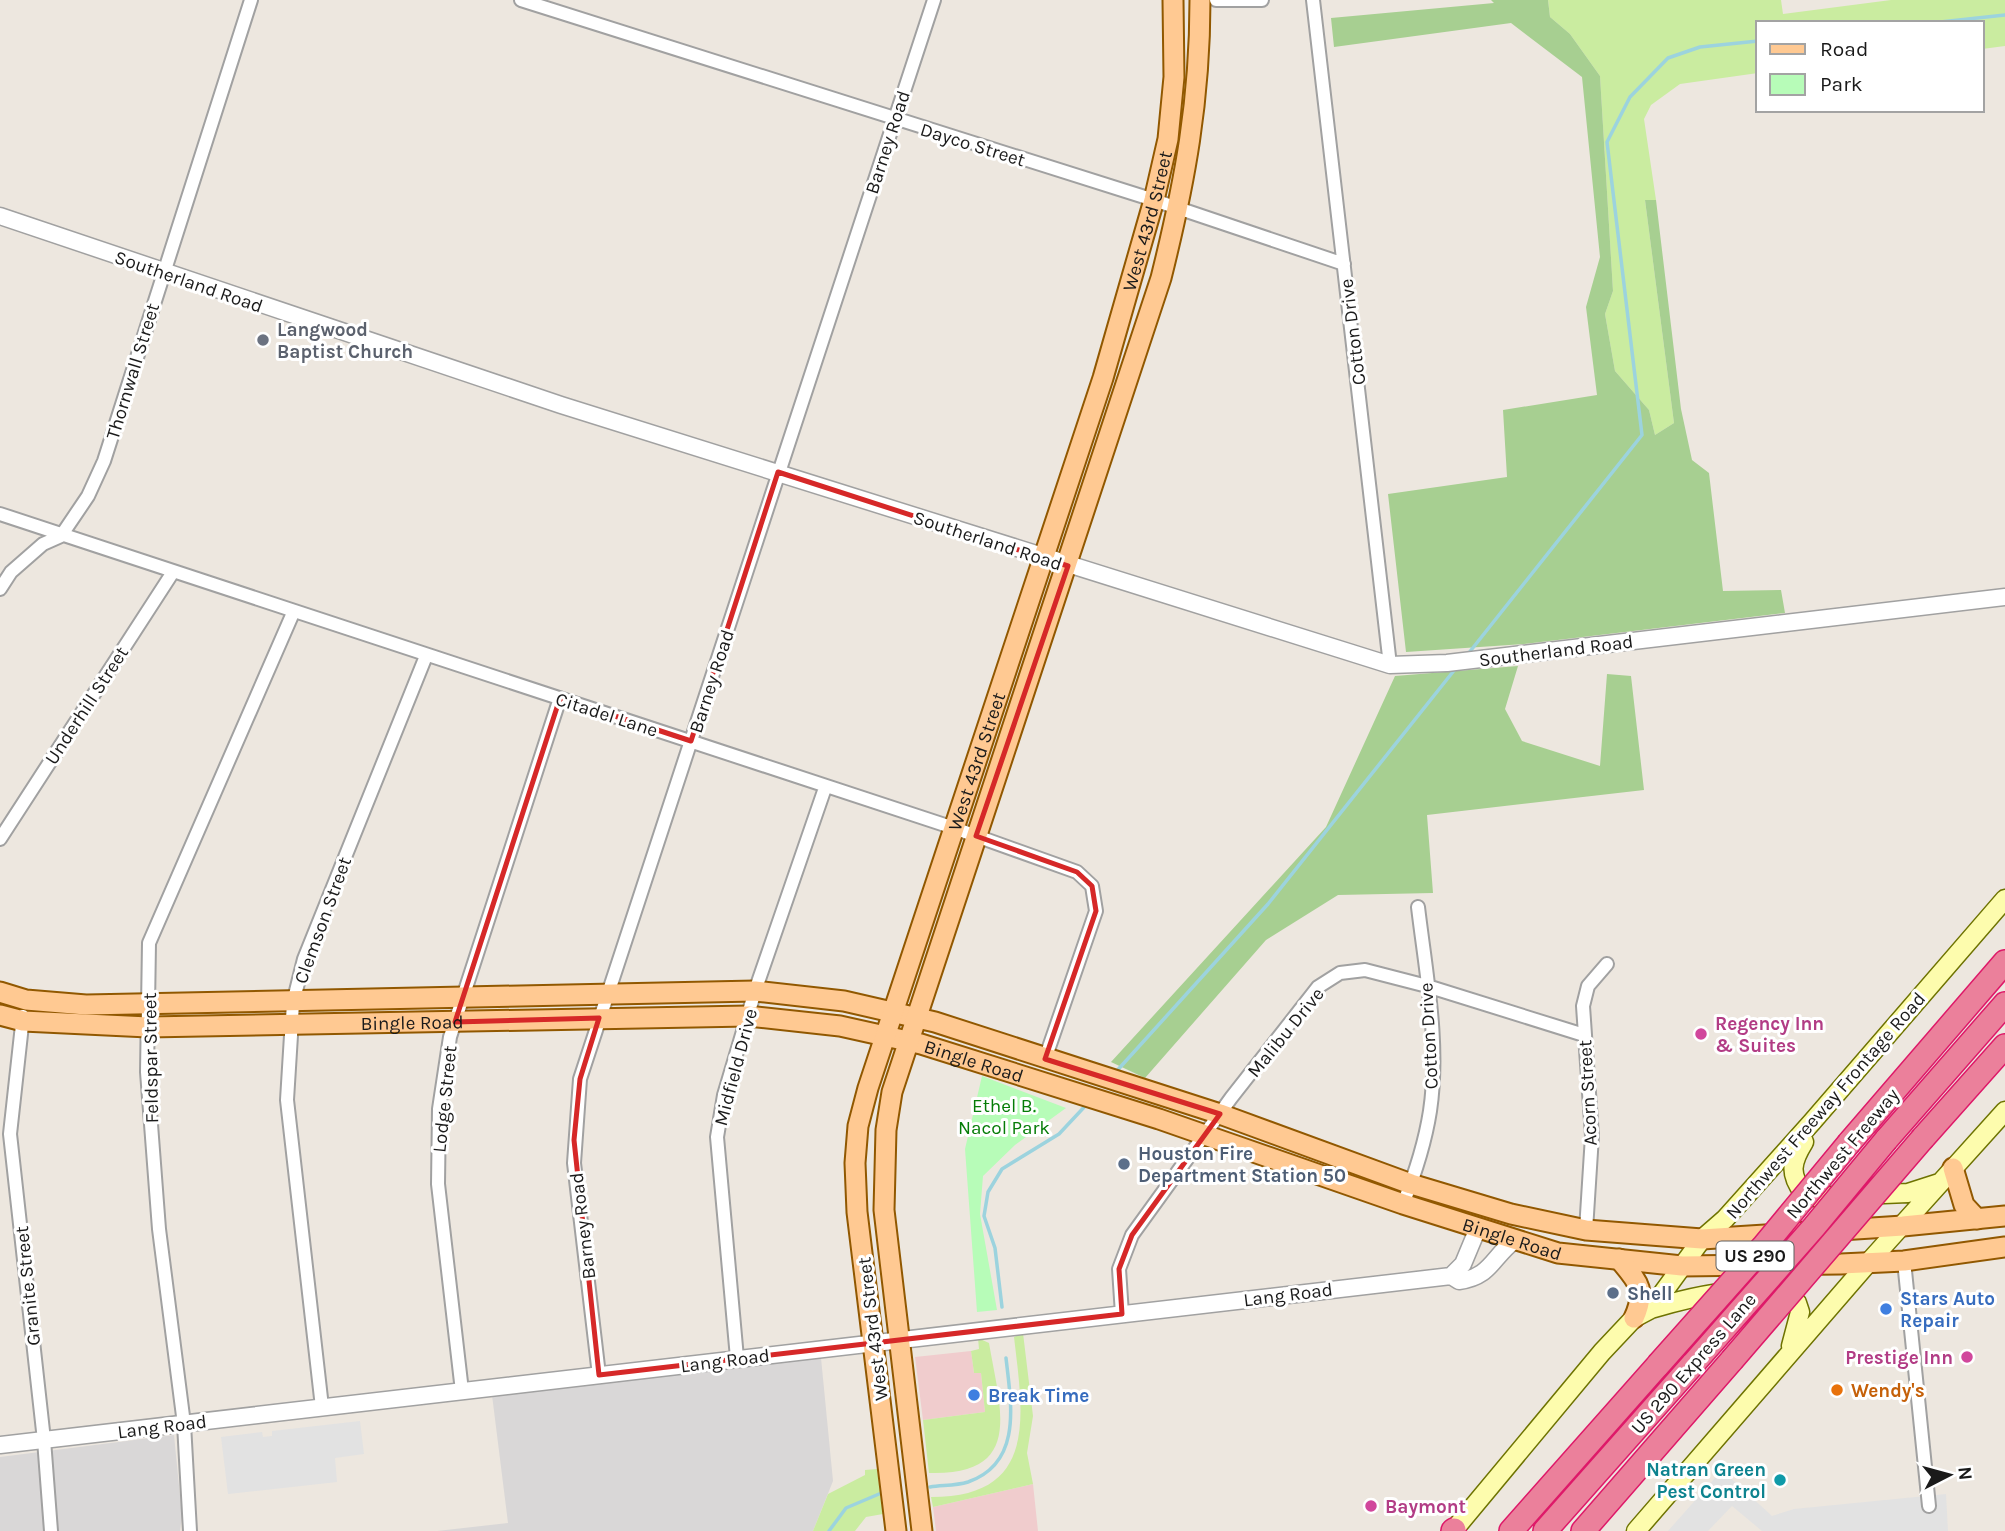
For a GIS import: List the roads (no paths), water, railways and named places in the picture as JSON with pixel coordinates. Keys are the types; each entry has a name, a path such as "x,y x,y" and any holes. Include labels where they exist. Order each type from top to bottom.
{"highway":[{"name":"Northwest Freeway","path":"1511,1531 1763,1247 2005,962"},
{"name":"US 290 Express Lane","path":"1545,1531 1695,1363 2005,1004"},
{"name":"US 290","path":"1583,1531 2005,1046"}],"main road":[{"name":"West 43rd Street","path":"896,1531 857,1212 855,1163 858,1126 884,1035 1001,694 1042,557 1103,378 1154,201 1168,139 1174,77 1173,0"},
{"name":"West 43rd Street","path":"922,1531 884,1210 886,1130 892,1092 1128,383 1179,209 1191,150 1200,61 1200,0"},
{"path":"1103,378 1128,383"},
{"path":"1001,694 1022,702"},
{"name":"Northwest Freeway Frontage Road","path":"1453,1531 1642,1313 1702,1239 1725,1219 2005,899"},
{"name":"Bingle Road","path":"0,992 26,1000 148,1005 755,991 844,1001 915,1017 1220,1114 1411,1184 1511,1214 1580,1229 1702,1239 1903,1226 2005,1216"},
{"name":"Bingle Road","path":"0,1016 23,1021 148,1027 748,1016 840,1026 908,1041 1074,1092 1404,1204 1558,1253 1682,1266 1904,1261 2005,1247"},
{"path":"1159,1119 1166,1098"},
{"path":"1828,1103 1793,1160 1794,1180 1804,1194 1812,1197 1908,1193 1947,1175"},
{"path":"1636,1531 1868,1263 2005,1111"},
{"path":"1947,1175 1964,1205 1977,1219"},
{"path":"857,1212 884,1210"},
{"path":"1478,1227 1499,1223 1580,1229"},
{"path":"1619,1259 1640,1290 1642,1313 1719,1293 1783,1294 1797,1303 1800,1312 1794,1342 1783,1362"}],"street":[{"name":"Thornwall Street","path":"0,589 11,572 43,544 61,536 88,496 104,461 251,0"},
{"name":"Dayco Street","path":"521,0 1344,264"},
{"name":"Barney Road","path":"599,1375 574,1140 580,1079 934,0"},
{"path":"1216,0 1262,0"},
{"name":"Cotton Drive","path":"1313,0 1390,665"},
{"name":"Southerland Road","path":"0,216 522,392 1068,566 1390,665 1447,663 2005,597"},
{"name":"Citadel Lane","path":"0,514 293,613 954,828 1077,872 1092,886 1096,911 1045,1059"},
{"name":"Underhill Street","path":"0,839 173,572"},
{"name":"Feldspar Street","path":"190,1531 184,1424 159,1229 148,1072 149,943 293,613"},
{"name":"Clemson Street","path":"322,1407 286,1100 293,1003 304,959 426,656"},
{"name":"Lodge Street","path":"462,1391 437,1158 439,1109 455,1022 560,698"},
{"name":"Midfield Drive","path":"737,1358 717,1137 724,1095 755,991 825,788"},
{"name":"Cotton Drive","path":"1404,1204 1430,1112 1433,1083 1427,986 1418,907"},
{"name":"Acorn Street","path":"1580,1229 1592,1136 1583,1006 1588,986 1607,964"},
{"name":"Malibu Drive","path":"1122,1314 1119,1269 1132,1235 1220,1114 1318,987 1340,973 1365,970 1427,986 1584,1035"},
{"name":"Granite Street","path":"26,1000 10,1134 44,1440 51,1531"},
{"path":"1451,1276 1464,1264 1478,1227"},
{"name":"Lang Road","path":"0,1445 1451,1276 1459,1281 1478,1277 1490,1267 1500,1251 1515,1240"},
{"path":"1904,1261 1929,1506"}],"waterway":[{"path":"1950,21 2005,15"},
{"path":"1468,654 1642,435 1607,142 1630,97 1668,58 1700,47 1756,41"},
{"path":"1114,1074 1268,904 1456,668"},
{"path":"1002,1307 995,1248 984,1216 988,1192 1002,1169 1059,1134 1088,1103"},
{"path":"930,1487 968,1482 986,1473 998,1461 1010,1430 1006,1358"},
{"path":"829,1531 846,1508 879,1494"}],"place":[{"name":"Langwood Baptist Church","path":"263,340"},
{"name":"Regency Inn & Suites","path":"1701,1034"},
{"name":"Houston Fire Department Station 50","path":"1124,1164"},
{"name":"Shell","path":"1613,1293"},
{"name":"Stars Auto Repair","path":"1886,1309"},
{"name":"Prestige Inn","path":"1967,1357"},
{"name":"Wendy's","path":"1837,1390"},
{"name":"Break Time","path":"974,1395"},
{"name":"Natran Green Pest Control","path":"1780,1480"},
{"name":"Baymont","path":"1371,1506"}],"park label":[{"name":"Ethel B. Nacol Park","path":"1004,1116"}]}
